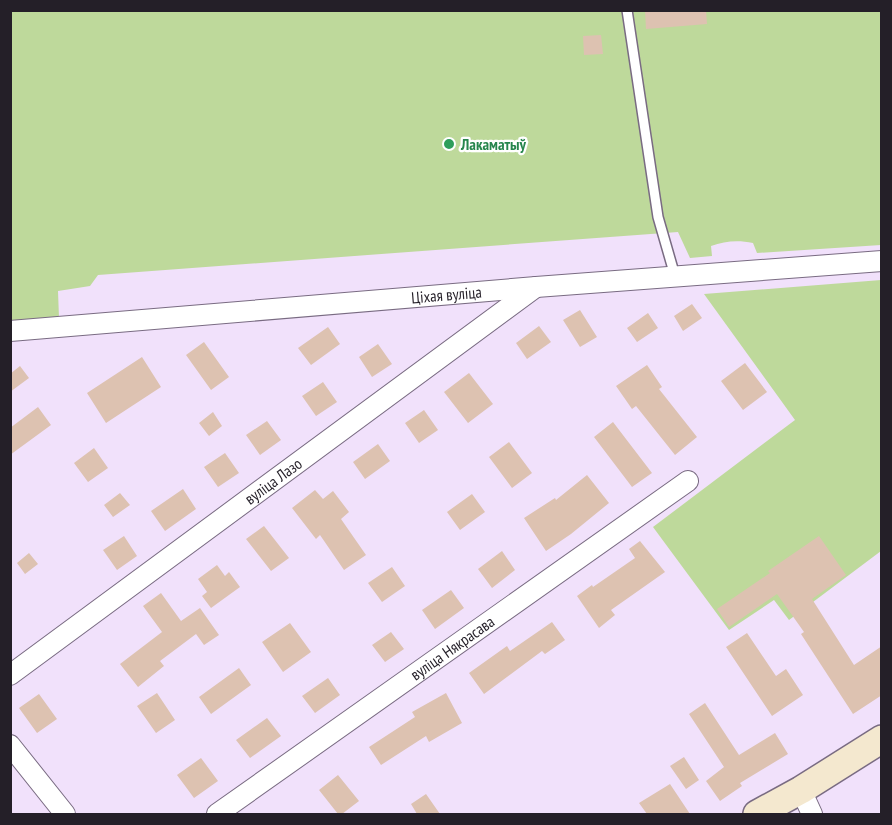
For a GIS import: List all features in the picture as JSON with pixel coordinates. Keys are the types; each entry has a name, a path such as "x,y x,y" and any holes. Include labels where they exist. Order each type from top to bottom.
{"main road":[{"path":"757,814 882,740"}],"street":[{"name":"Ціхая вуліца","path":"10,331 882,261"},
{"name":"вуліца Лазо","path":"10,675 536,287"},
{"name":"вуліца Някрасава","path":"217,814 688,481"},
{"path":"10,745 65,814"},
{"path":"801,790 812,814"}],"lane":[{"path":"627,10 658,217 676,277"}],"green space":[{"name":"Лакаматыў","path":"11,11 881,11 881,245 757,253 753,243 732,242 711,246 712,256 690,258 678,232 98,275 90,286 58,291 59,318 11,322"},
{"path":"881,280 881,551 789,620 774,600 729,630 653,527 795,420 704,294"}],"building":[{"path":"645,10 706,10 707,24 646,29"},
{"path":"601,35 603,54 584,55 583,36"},
{"path":"692,304 702,318 683,331 674,316"},
{"path":"580,310 597,337 580,347 563,320"},
{"path":"648,313 658,328 637,342 627,328"},
{"path":"539,326 551,342 527,359 516,343"},
{"path":"328,327 340,344 311,365 298,348"},
{"path":"204,342 229,377 211,390 186,355"},
{"path":"378,344 392,364 372,377 359,357"},
{"path":"142,357 161,387 106,423 87,393"},
{"path":"745,363 767,392 743,410 721,381"},
{"path":"647,365 662,387 659,389 697,437 675,455 636,406 632,409 616,386"},
{"path":"20,366 29,378 10,392 10,374"},
{"path":"469,373 493,404 468,423 444,392"},
{"path":"323,382 337,402 316,416 302,396"},
{"path":"38,407 51,425 10,455 10,428"},
{"path":"424,410 438,430 419,443 405,423"},
{"path":"213,412 222,426 209,436 199,423"},
{"path":"267,421 281,440 260,455 246,435"},
{"path":"613,422 652,473 632,487 594,437"},
{"path":"509,442 532,473 512,488 489,457"},
{"path":"378,444 390,461 365,479 353,462"},
{"path":"94,448 108,468 88,482 74,463"},
{"path":"225,453 239,473 218,487 204,467"},
{"path":"587,475 609,503 546,551 524,518 555,498 556,500"},
{"path":"183,489 196,509 165,531 151,511"},
{"path":"315,490 323,499 333,491 349,512 341,519 366,555 344,570 320,535 316,539 292,508"},
{"path":"120,493 130,505 113,517 104,505"},
{"path":"472,494 485,512 460,530 447,512"},
{"path":"264,526 289,558 271,571 246,539"},
{"path":"124,536 137,556 117,570 103,550"},
{"path":"819,536 846,575 812,599 854,665 882,646 882,695 853,714 801,634 804,632 777,594 729,627 717,609"},
{"path":"640,541 665,572 611,610 615,615 599,628 577,596 635,558 629,549"},
{"path":"502,551 515,570 492,588 478,569"},
{"path":"29,553 38,564 25,574 17,563"},
{"path":"217,565 225,576 229,572 240,587 211,608 202,596 207,592 198,579"},
{"path":"392,567 405,586 382,602 368,583"},
{"path":"451,590 464,608 435,629 422,610"},
{"path":"161,593 181,621 200,608 219,635 204,645 196,634 160,661 164,666 138,687 120,664 162,632 143,606"},
{"path":"552,622 565,640 545,654 542,651 484,694 469,673 507,646 510,651"},
{"path":"290,623 311,652 283,672 262,642"},
{"path":"391,632 404,649 385,662 372,645"},
{"path":"747,633 776,676 786,669 803,695 772,716 726,647"},
{"path":"239,668 251,685 211,714 199,697"},
{"path":"328,678 340,695 315,713 302,696"},
{"path":"157,693 175,720 156,733 137,706"},
{"path":"446,693 462,723 429,742 426,736 381,765 369,747 415,717 412,712"},
{"path":"39,694 57,719 37,733 19,708"},
{"path":"705,703 739,755 775,733 788,754 740,783 742,786 720,801 706,781 724,767 689,714"},
{"path":"267,718 281,736 250,758 236,740"},
{"path":"684,757 699,780 686,789 670,766"},
{"path":"201,758 218,781 194,798 177,775"},
{"path":"338,775 359,801 342,814 338,814 319,790"},
{"path":"670,784 690,814 647,814 639,803"},
{"path":"426,794 440,814 417,814 411,804"}],"place":[{"name":"Лакаматыў","path":"449,144"}]}
